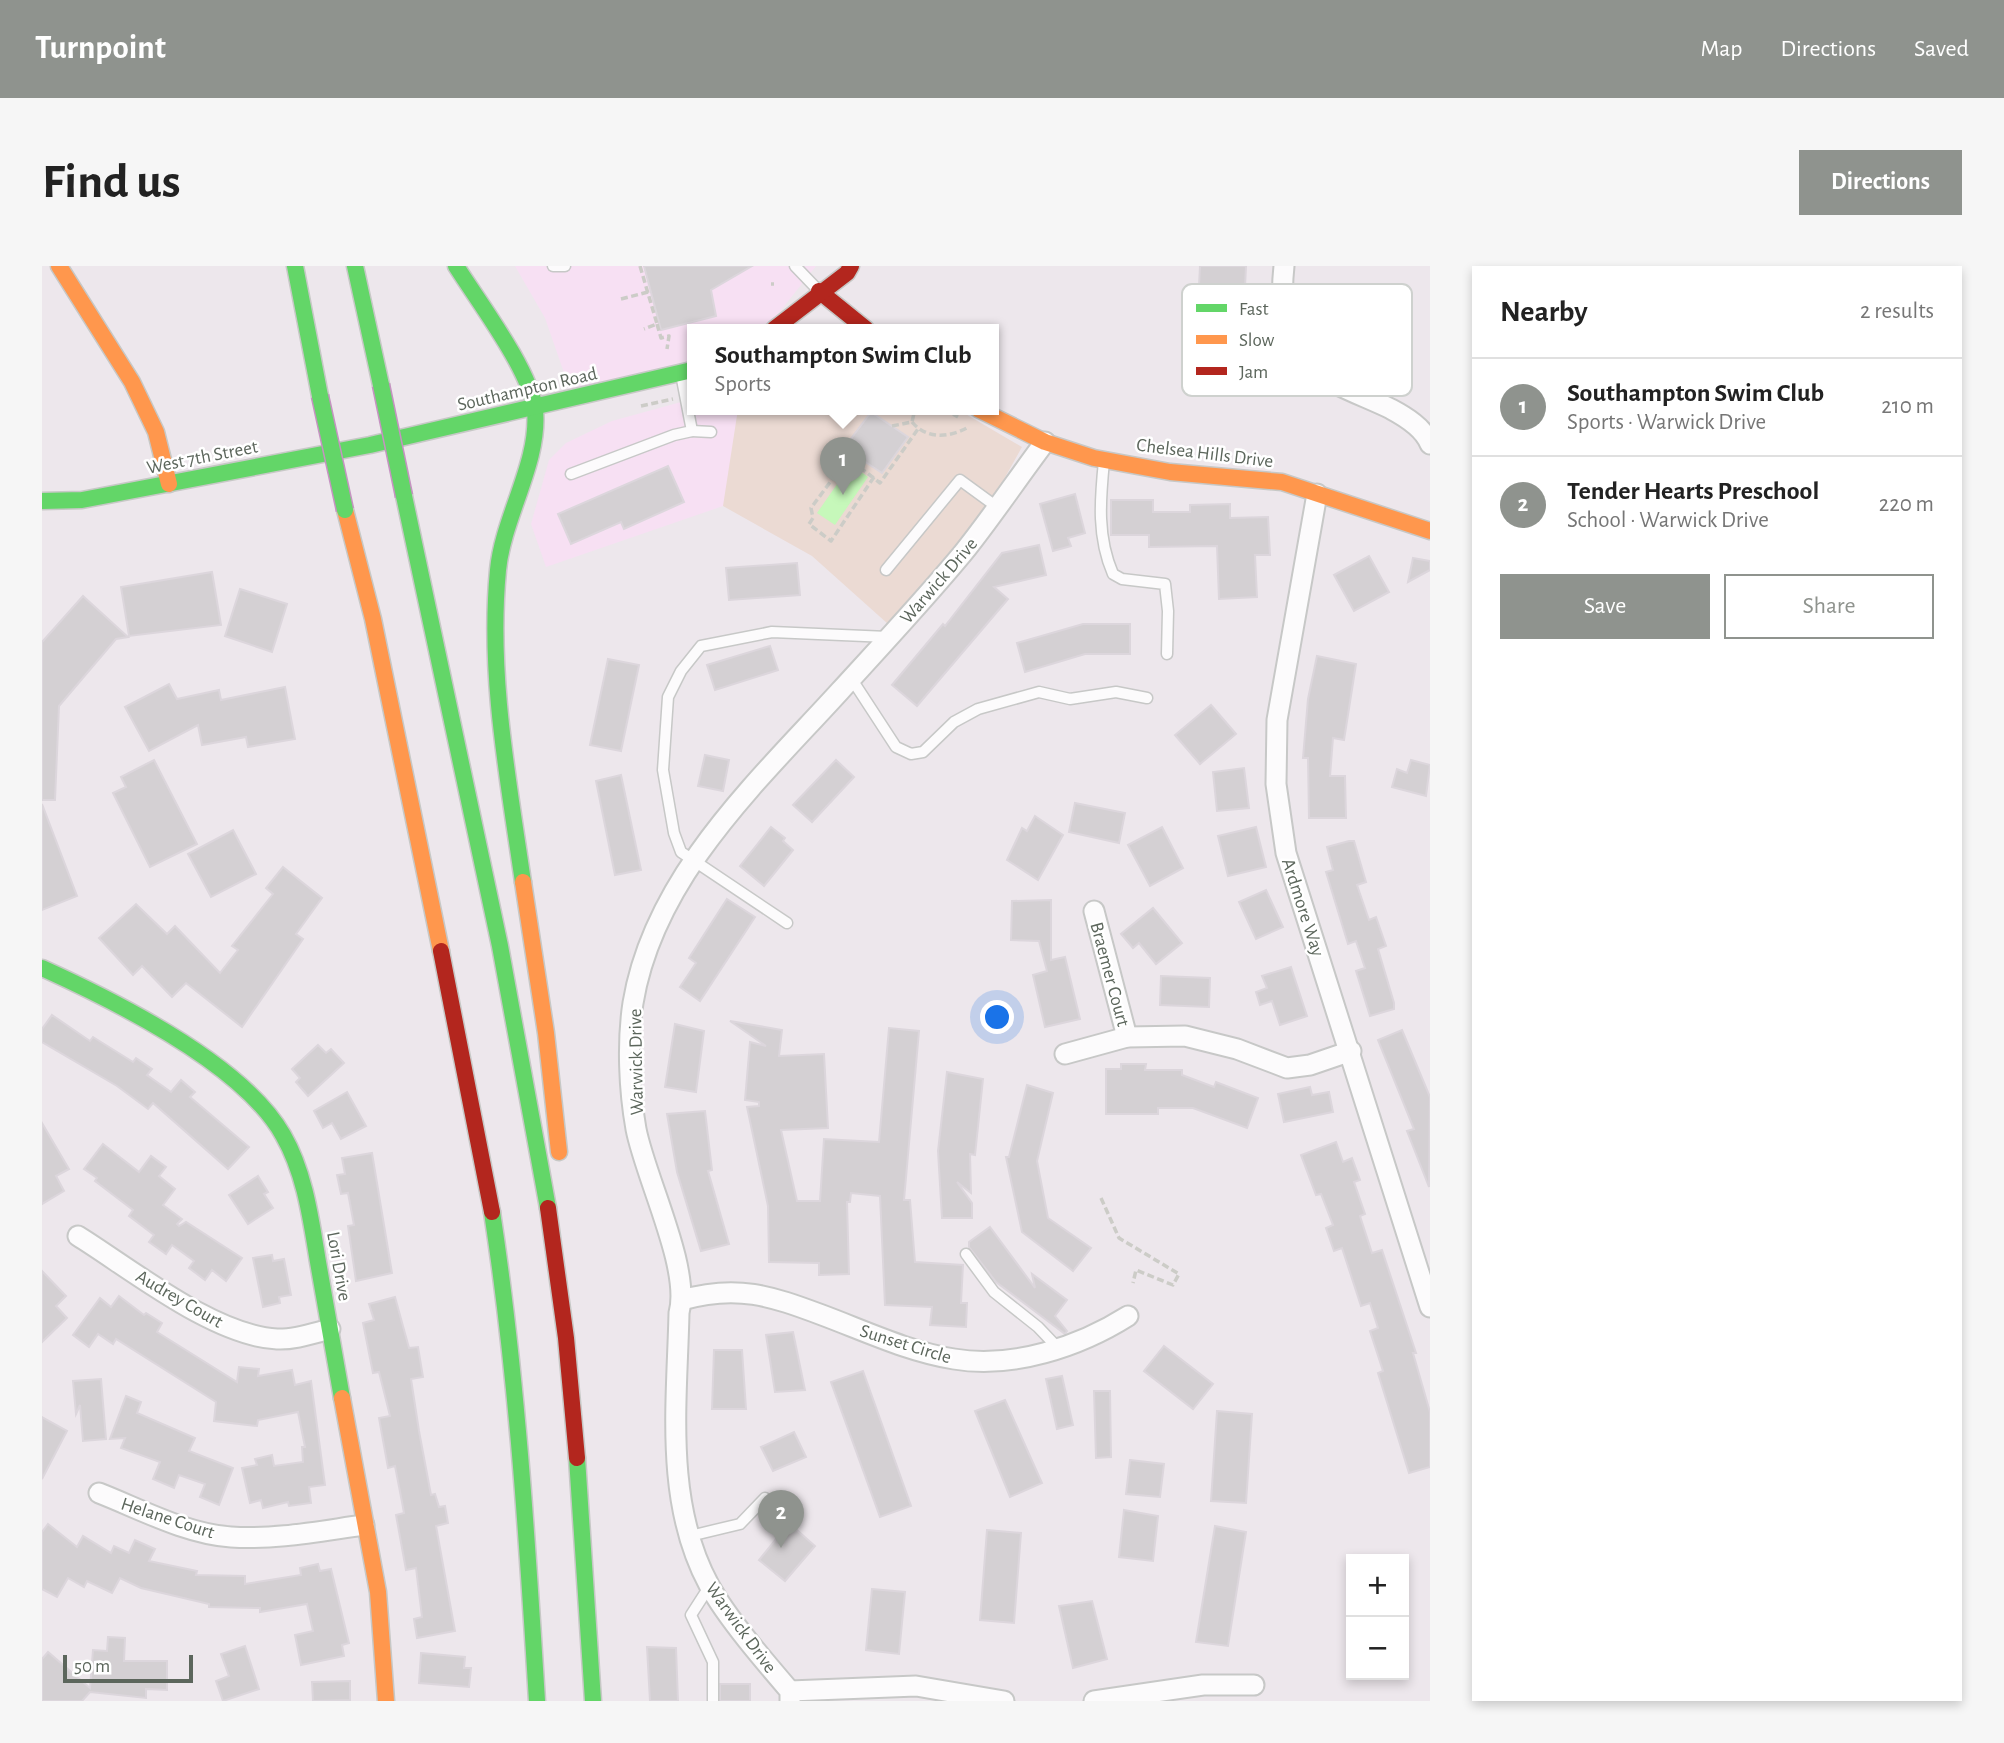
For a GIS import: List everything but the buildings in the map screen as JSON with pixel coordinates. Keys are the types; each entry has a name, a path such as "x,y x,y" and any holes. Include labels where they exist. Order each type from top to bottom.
{"main road":[{"path":"58,266 132,382 156,432 169,484"},
{"path":"355,266 530,1101 565,1336 575,1436 593,1701"},
{"path":"456,266 524,376 536,407 536,435 509,518 498,566 493,615 494,657 499,713 546,1032 560,1164"},
{"path":"820,291 828,266"},
{"path":"781,324 820,291 847,273 851,266"},
{"path":"293,270 345,510 373,619 484,1158 513,1364 537,1701"},
{"path":"820,291 860,324"},
{"name":"Southampton Road","path":"370,445 687,372"},
{"name":"Chelsea Hills Drive","path":"975,417 1104,460 1170,472 1282,482 1430,531"},
{"name":"West 7th Street","path":"42,501 82,500 370,445"},
{"name":"Lori Drive","path":"42,968 133,1015 228,1076 255,1097 289,1144 300,1178 330,1329 382,1623 386,1701"},
{"path":"562,1191 565,1336"}],"street":[{"path":"1282,284 1284,266"},
{"path":"1364,396 1405,416 1430,444"},
{"name":"Warwick Drive","path":"790,1696 710,1587 690,1536 680,1497 677,1451 679,1312 682,1300 676,1264 637,1130 631,1081 633,1005 652,934 694,861 786,747 964,552 1045,442"},
{"name":"Ardmore Way","path":"1317,494 1277,720 1276,784 1286,853 1430,1307"},
{"name":"Braemer Court","path":"1094,911 1127,1037"},
{"path":"1065,1054 1127,1037 1185,1036 1237,1049 1287,1068 1310,1065 1351,1051"},
{"name":"Audrey Court","path":"78,1236 205,1317 245,1334 279,1340 330,1329"},
{"name":"Sunset Circle","path":"682,1300 702,1294 757,1293 918,1350 955,1359 996,1362 1058,1348 1128,1316"},
{"name":"Helane Court","path":"99,1493 192,1529 229,1537 280,1537 364,1525"},
{"path":"1094,1701 1203,1685 1254,1685"},
{"path":"790,1696 916,1686 1004,1701"}],"lane":[{"path":"553,266 565,266"},
{"path":"795,266 820,291"},
{"path":"687,372 687,407"},
{"path":"689,415 692,432"},
{"path":"571,474 674,435 711,432"},
{"path":"1104,460 1099,504 1103,550 1113,574 1122,579 1165,584 1168,611 1167,654"},
{"path":"886,570 960,480 997,507"},
{"path":"787,923 681,852 674,833 663,770 668,697 681,671 701,646 772,632 888,637"},
{"path":"851,678 895,747 903,753 911,754 923,752 954,722 978,709 1039,692 1070,699 1116,692 1147,698"},
{"path":"965,1254 994,1292 1038,1327 1058,1348"},
{"path":"690,1536 740,1524 765,1498"},
{"path":"710,1587 691,1615 713,1662 713,1701"}],"path":[{"path":"640,266 661,338 669,336 667,349"},
{"path":"621,299 648,292"},
{"path":"644,329 657,324"},
{"path":"641,406 685,397"},
{"path":"912,422 914,415"},
{"path":"912,422 918,429 939,436 957,433 975,417"},
{"path":"892,426 912,422"},
{"path":"874,477 831,541 809,524 813,518 811,508 848,458 874,477 880,483 918,429"},
{"path":"1101,1198 1119,1238 1179,1274 1173,1285 1136,1270 1133,1283"}],"shaded area":[{"path":"515,266 816,266 774,319 764,324 687,324 687,361 570,390 545,318"},
{"path":"687,400 687,415 737,415 726,505 546,567 531,524 549,460 566,443 612,421"},
{"path":"737,415 967,415 1022,447 985,513 888,624 812,556 723,506"},
{"path":"851,464 868,477 835,525 817,513"}],"traffic: fast":[{"path":"295,266 320,396"},
{"path":"355,266 381,385"},
{"path":"456,266 514,357 524,376 535,410 535,430 527,470 501,550 496,609 501,726 523,882"},
{"path":"42,501 82,500 370,445 687,371"},
{"path":"381,385 404,496"},
{"path":"320,396 345,510"},
{"path":"404,496 500,946 548,1208"},
{"path":"42,968 105,998 175,1037 239,1084 264,1109 283,1135 297,1165 306,1197 342,1398"},
{"path":"492,1212 515,1395 537,1701"},
{"path":"577,1458 593,1701"}],"traffic: slow":[{"path":"59,266 132,382 156,432 169,484"},
{"path":"990,415 1045,442 1094,458 1170,472 1282,482 1430,531"},
{"path":"345,510 373,619 441,951"},
{"path":"523,882 546,1033 559,1152"},
{"path":"342,1398 378,1592 386,1701"}],"traffic: jam":[{"path":"781,324 847,273 851,266"},
{"path":"819,291 860,324"},
{"path":"441,951 492,1212"},
{"path":"548,1208 566,1338 577,1458"}],"place":[{"name":"Southampton Swim Club","path":"843,495"},
{"name":"Tender Hearts Preschool","path":"781,1548"}]}
